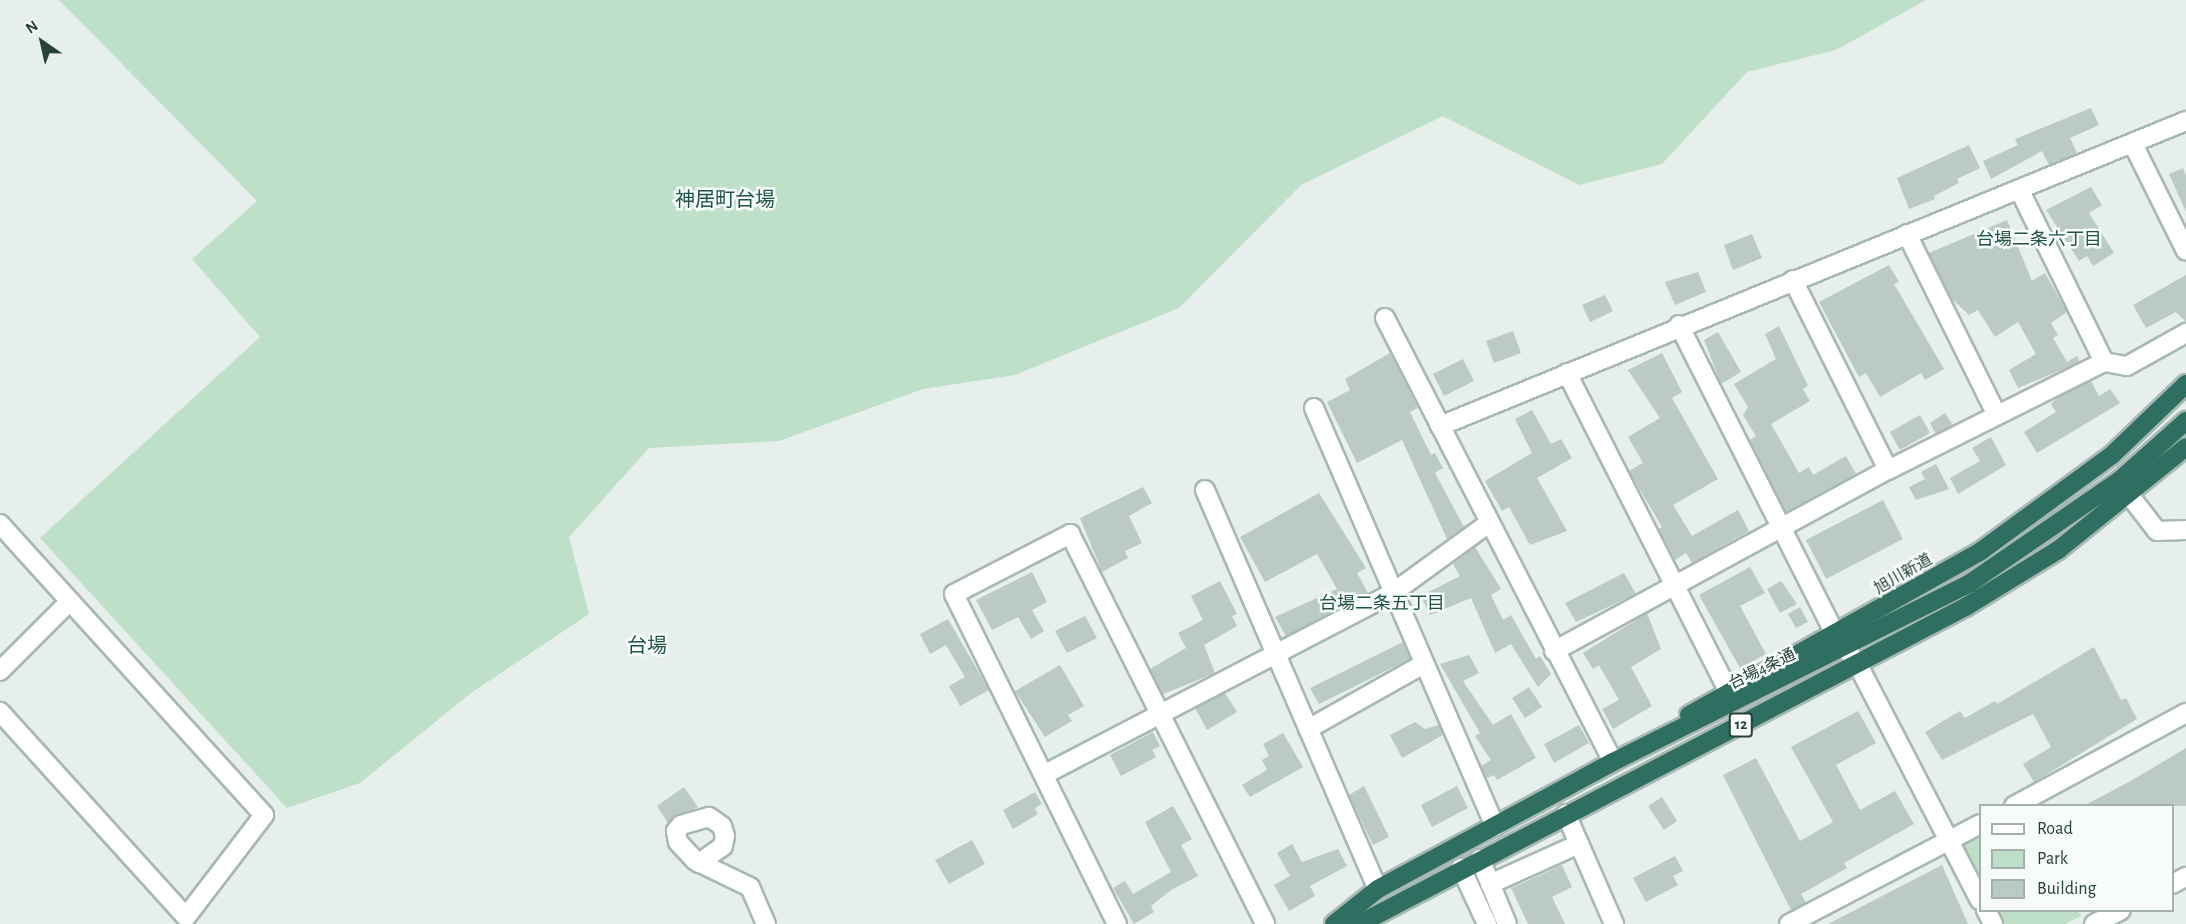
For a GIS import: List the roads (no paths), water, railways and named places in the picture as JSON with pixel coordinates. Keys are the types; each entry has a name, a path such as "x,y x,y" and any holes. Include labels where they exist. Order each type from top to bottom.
{"highway":[{"name":"旭川新道","path":"1613,762 1728,690 1841,641 1981,550 2112,455 2186,384"},
{"name":"台場4条通","path":"1336,923 1378,889 1613,762 1841,641 1970,583 2120,480 2186,422"},
{"name":"台場4条通","path":"1336,923 1365,921 1461,868 1858,665 2058,550 2130,496 2186,447"},
{"path":"2112,455 2120,480 2130,496"},
{"name":"12","path":"2130,496 2186,460"}],"street":[{"path":"1440,426 1679,325 2186,121"},
{"path":"2133,144 2186,251"},
{"path":"2019,189 2104,362"},
{"path":"1907,234 1997,415"},
{"path":"1793,279 1888,470"},
{"path":"1385,318 1613,762"},
{"path":"1679,325 1782,530 1841,641 1858,665 1951,840 1979,898"},
{"path":"1554,651 1672,586 1782,530 1888,470 1997,415 2104,362 2127,366 2186,333"},
{"path":"1567,373 1672,586 1728,690"},
{"path":"1314,408 1495,827"},
{"path":"1204,490 1378,889"},
{"path":"2130,496 2157,531 2186,530"},
{"path":"1045,774 1394,592 1490,523"},
{"path":"0,524 264,815 186,917 0,712"},
{"path":"1117,924 1045,774 954,594 1070,534 1158,716 1265,924"},
{"path":"0,671 70,601"},
{"path":"1308,729 1424,664"},
{"path":"2018,804 2186,714"},
{"path":"1566,814 1614,924"},
{"path":"1789,924 1979,825"},
{"path":"1490,884 1579,844"},
{"path":"1479,859 1508,924"},
{"path":"699,863 750,887 766,924"},
{"path":"1461,868 1487,924"},
{"path":"2094,924 2117,912"}],"district":[{"name":"神居町台場","path":"725,200"},
{"name":"台場二条六丁目","path":"2039,240"},
{"name":"台場二条五丁目","path":"1382,604"},
{"name":"台場","path":"647,646"}]}
